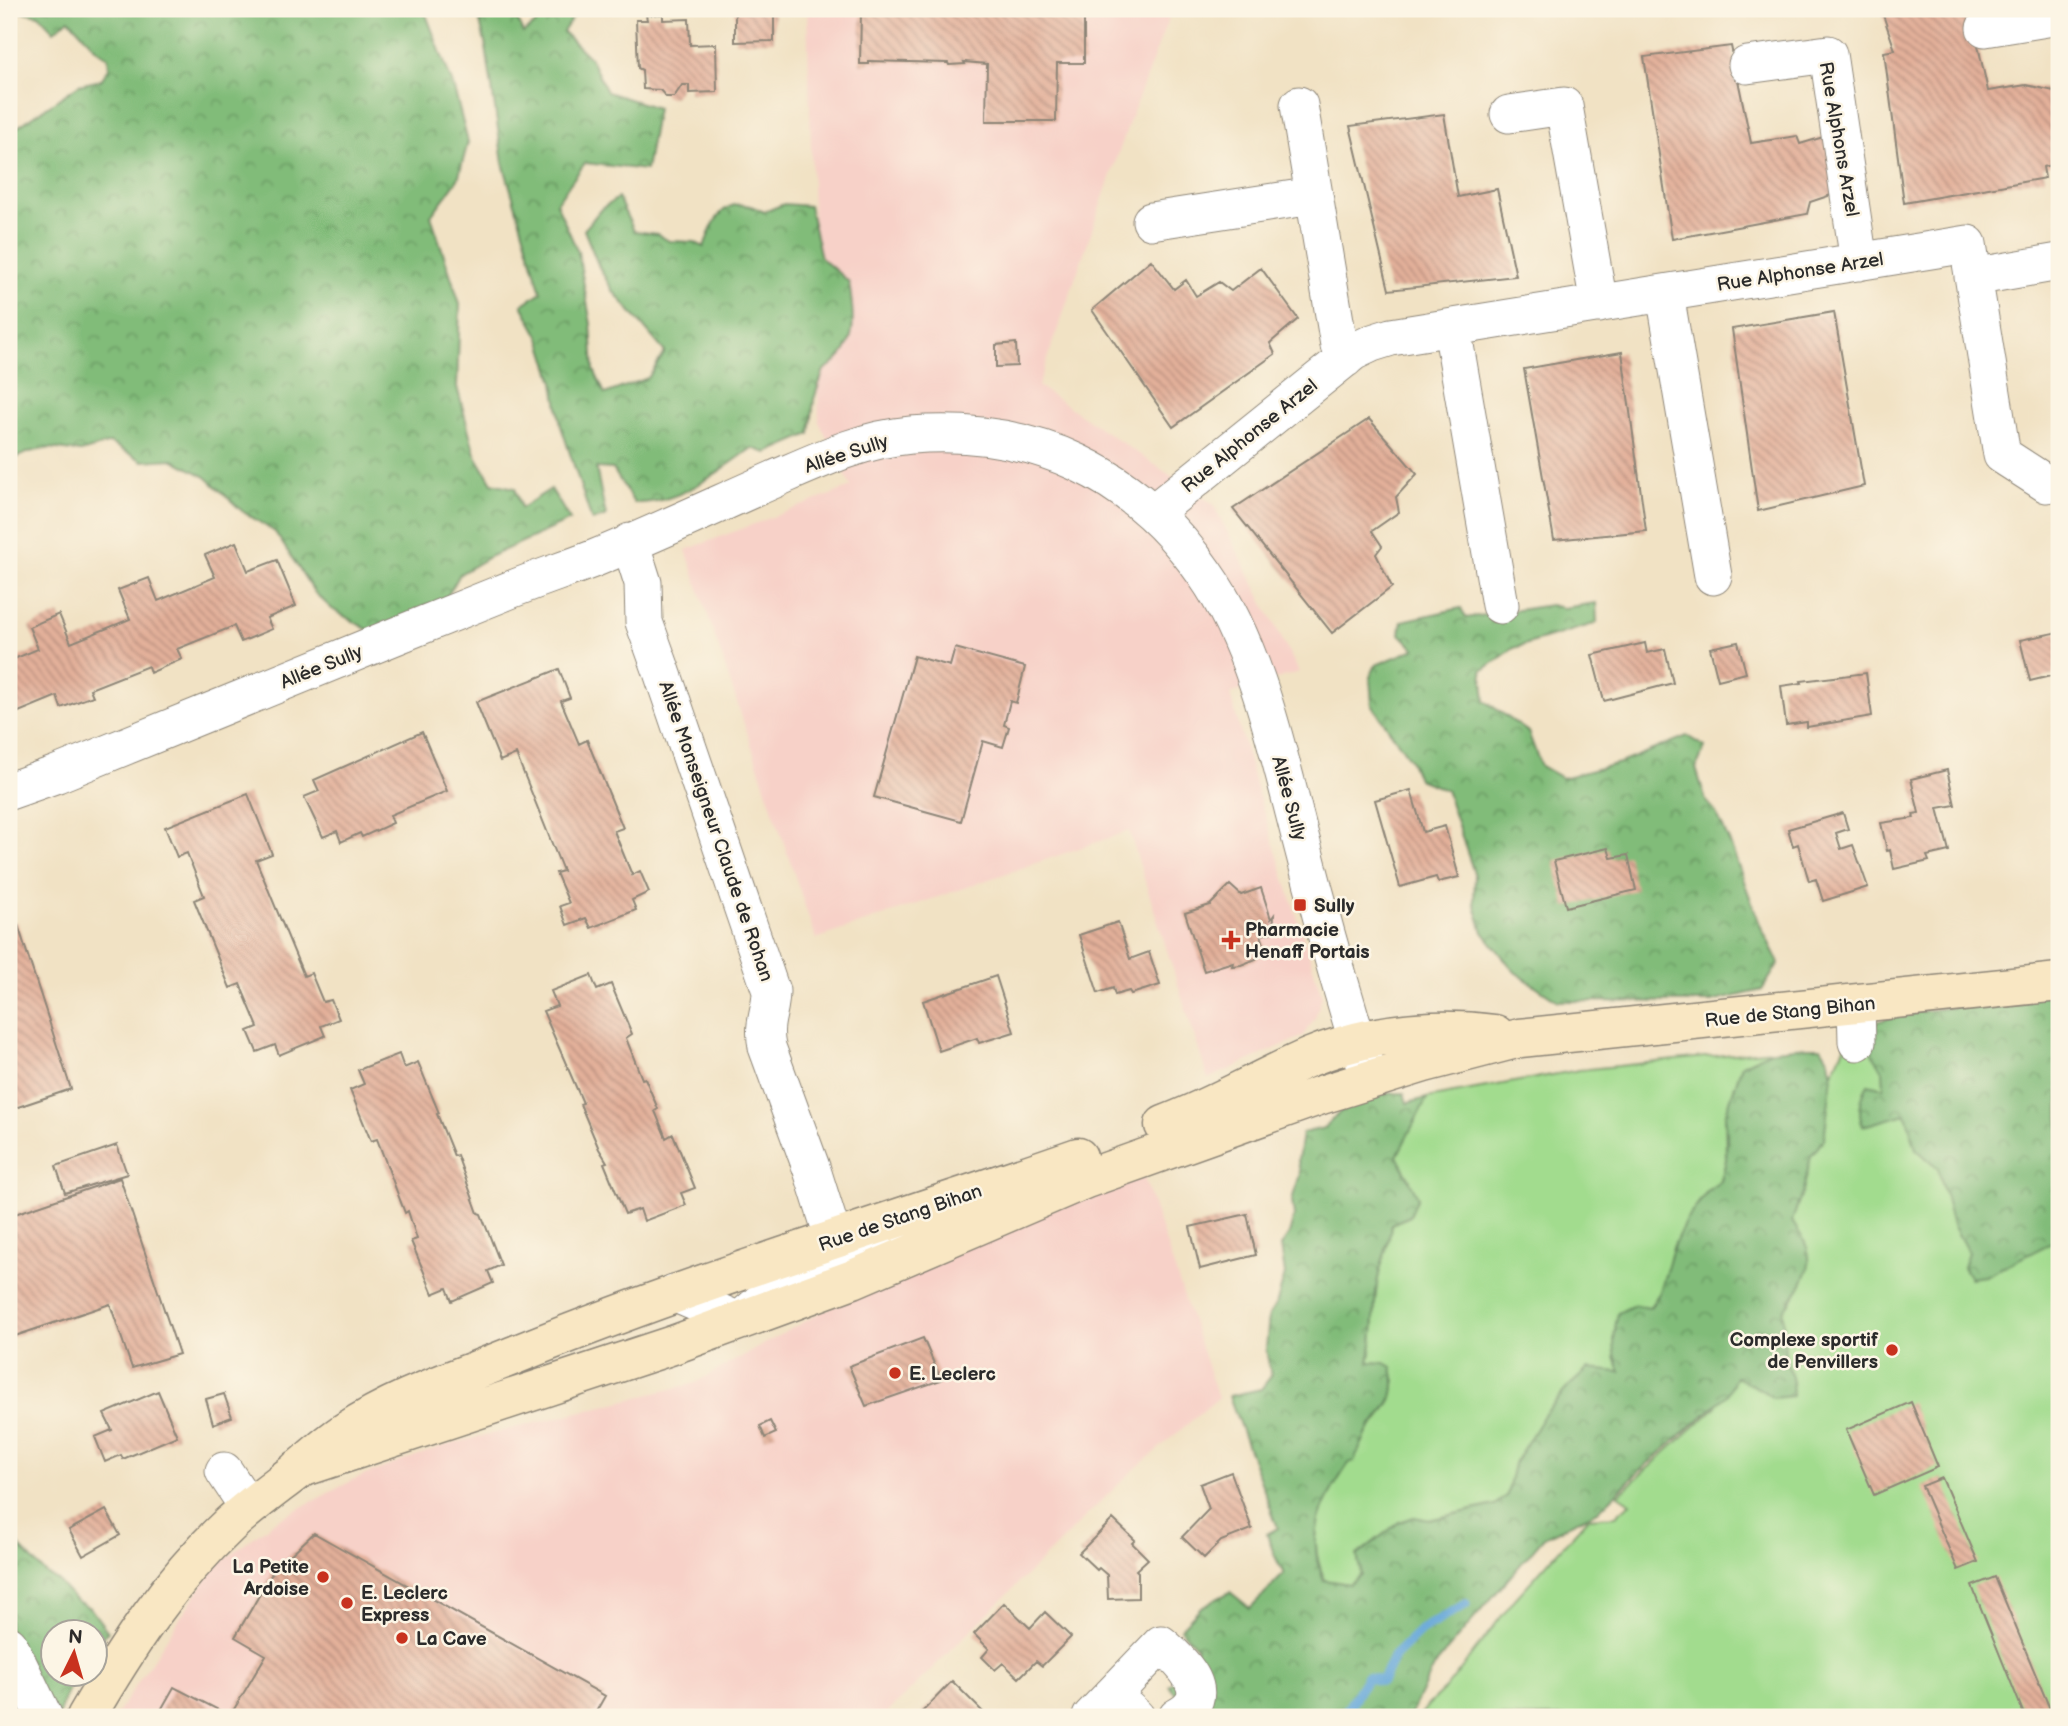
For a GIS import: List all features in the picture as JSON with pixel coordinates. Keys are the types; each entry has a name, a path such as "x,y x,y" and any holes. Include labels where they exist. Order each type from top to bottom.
{"street":[{"path":"1985,28 2059,16"},
{"name":"Rue Alphons Arzel","path":"1746,65 1828,54 1859,262"},
{"path":"1299,104 1339,345 1345,359"},
{"path":"1509,114 1564,106 1599,304"},
{"path":"1151,220 1313,196"},
{"name":"Rue Alphonse Arzel","path":"1153,513 1345,359 1372,342 1968,244 2003,454 2048,484"},
{"path":"1973,276 2059,262"},
{"path":"1665,294 1713,576"},
{"path":"1452,328 1500,605"},
{"name":"Allée Sully","path":"9,791 57,775 631,542 827,457 876,441 914,435 971,434 1040,446 1105,476 1132,494 1153,513 1190,555 1218,594 1260,691 1364,1061"},
{"name":"Allée Monseigneur Claude de Rohan","path":"631,542 640,569 644,622 650,642 771,991 764,1034 767,1047 812,1170 834,1240"},
{"name":"Rue de Stang Bihan","path":"298,1469 484,1409 853,1279 1086,1179 1246,1122 1364,1061 1388,1035 1428,1031 1492,1033 1520,1038 2059,982"},
{"path":"1856,1004 1857,1042"},
{"name":"Rue de Stang Bihan","path":"86,1717 152,1611 184,1571 248,1507 321,1448 383,1409 674,1293 1126,1140 1187,1116 1301,1061 1364,1061"},
{"path":"674,1293 739,1321 785,1283 951,1219 964,1211 982,1189"},
{"path":"224,1471 248,1507"},
{"path":"1113,1710 1161,1644 1184,1664 1192,1676 1195,1689 1193,1703 1177,1717"},
{"path":"9,1645 44,1717"}],"shaded area":[{"path":"807,9 1172,9 1131,117 1038,386 1213,504 1299,672 1230,694 1256,787 1322,996 1315,1018 1303,1036 1208,1079 1129,831 816,939 686,550 851,487 819,422"},
{"path":"1142,1172 1218,1398 1128,1475 883,1717 115,1717 213,1568 275,1521 357,1478 443,1446 695,1383 823,1311 980,1240"}],"green space":[{"path":"9,9 409,9 425,12 453,85 468,142 458,179 431,216 460,304 457,387 475,454 492,483 515,488 521,508 551,489 570,520 489,557 460,574 447,597 372,632 332,609 315,593 275,532 242,511 206,477 172,459 143,461 110,443 81,452 50,448 29,452 9,461 9,133 79,85 101,80 109,68 108,57 97,50 69,19 54,31 39,15"},
{"path":"477,9 513,9 523,33 536,24 528,9 578,9 563,32 590,58 607,92 657,108 646,170 585,163 556,203 578,252 591,324 594,370 605,394 648,378 665,352 613,291 599,267 584,230 601,209 618,198 634,231 657,234 669,241 694,242 704,247 718,217 732,206 751,206 764,212 784,204 809,206 821,258 849,282 853,320 852,332 844,352 824,370 814,399 810,434 767,453 752,448 696,486 666,499 650,502 634,503 613,469 596,468 606,516 592,521 561,426 554,382 540,338 522,305 541,292 503,163 486,47"},
{"path":"1596,603 1597,623 1514,648 1482,671 1485,701 1528,732 1541,766 1562,778 1620,763 1687,736 1705,747 1696,768 1706,801 1716,813 1729,841 1761,927 1779,963 1762,990 1711,1002 1558,1001 1515,972 1483,932 1474,902 1475,876 1446,790 1418,779 1411,761 1372,705 1370,677 1376,665 1415,649 1400,634 1402,621 1461,608 1466,618 1550,605 1563,608"},
{"path":"2059,991 2059,1239 1985,1276 1970,1278 1963,1267 1968,1252 1953,1225 1938,1168 1916,1149 1906,1114 1863,1126 1861,1121 1863,1094 1868,1084 1884,1088 1883,1071 1872,1052 1876,1022 1899,1015"},
{"name":"Complexe sportif de Penvillers","path":"1898,1036 2059,1230 2059,1717 1419,1717 1446,1688 1515,1599 1588,1518 1616,1516 1630,1503 1618,1495 1716,1407 1734,1293 1845,1045"},
{"path":"1821,1047 1829,1060 1832,1076 1824,1139 1811,1156 1803,1191 1792,1221 1805,1243 1809,1259 1802,1283 1783,1311 1785,1355 1792,1377 1793,1396 1773,1398 1736,1377 1727,1395 1598,1511 1544,1537 1436,1663 1409,1717 1196,1717 1169,1686 1185,1671 1197,1647 1180,1629 1201,1607 1230,1592 1250,1608 1284,1574 1267,1534 1278,1528 1229,1396 1261,1389 1271,1376 1266,1349 1269,1315 1277,1302 1285,1274 1281,1246 1289,1234 1294,1216 1292,1200 1300,1174 1298,1160 1302,1133 1324,1128 1351,1101 1375,1094 1404,1093 1407,1103 1427,1098 1397,1156 1418,1197 1410,1216 1391,1224 1376,1294 1369,1362 1385,1363 1392,1367 1394,1389 1389,1403 1368,1431 1354,1461 1349,1463 1331,1491 1316,1533 1318,1563 1324,1580 1349,1584 1361,1574 1357,1556 1399,1522 1414,1517 1429,1520 1495,1505 1507,1495 1514,1464 1544,1415 1569,1386 1588,1369 1620,1372 1614,1343 1618,1313 1634,1305 1650,1308 1660,1292 1674,1245 1686,1220 1708,1191 1721,1181 1726,1160 1725,1116 1742,1065 1773,1050"},
{"path":"1773,1050 1742,1065 1725,1116 1726,1160 1721,1181 1707,1191 1686,1220 1674,1245 1660,1292 1615,1357 1621,1372 1510,1485 1507,1495 1495,1505 1429,1520 1414,1517 1384,1534 1357,1555 1362,1574 1349,1584 1325,1580 1316,1548 1316,1533 1324,1505 1339,1477 1354,1460 1369,1429 1380,1418 1391,1400 1395,1380 1384,1363 1369,1362 1378,1277 1391,1224 1410,1216 1410,1179 1396,1156 1427,1098 1579,1070"},
{"path":"9,1530 20,1547 46,1574 57,1580 75,1600 90,1608 98,1618 38,1618 38,1688 69,1688 58,1716 9,1717"}],"building":[{"path":"735,9 774,9 774,41 735,42"},
{"path":"1084,9 1084,63 1057,63 1056,121 986,121 987,64 869,61 869,64 860,64 861,11"},
{"path":"1881,9 1970,9 1988,91 2026,85 2059,92 2059,163 2043,167 2045,178 1904,203 1884,52 1895,50"},
{"path":"663,14 663,20 689,19 690,45 716,44 717,92 689,93 689,85 682,85 674,97 666,97 660,90 643,89 642,70 638,68 636,20 647,20 646,15"},
{"path":"1731,46 1751,143 1797,136 1800,144 1830,135 1840,192 1810,202 1807,214 1672,239 1644,57"},
{"path":"1444,114 1458,197 1497,189 1516,276 1389,290 1350,126"},
{"path":"1151,260 1174,289 1186,280 1196,296 1219,282 1231,291 1261,268 1298,319 1270,343 1275,354 1173,427 1092,310"},
{"path":"1834,312 1864,486 1758,511 1732,329"},
{"path":"1016,343 1017,366 996,367 996,345"},
{"path":"1622,352 1646,531 1554,540 1524,369"},
{"path":"1369,419 1417,474 1396,497 1399,512 1372,531 1382,546 1376,554 1392,587 1332,633 1233,509"},
{"path":"236,542 248,571 277,560 296,606 267,618 272,629 241,642 234,626 177,649 182,659 150,673 148,666 90,689 93,696 61,708 57,696 9,716 9,661 38,649 29,627 59,614 71,643 130,619 118,590 149,578 158,601 215,577 205,555"},
{"path":"2059,632 2059,674 2030,681 2020,640"},
{"path":"1738,642 1746,673 1718,680 1710,648"},
{"path":"1645,643 1647,653 1665,649 1673,683 1604,701 1592,655"},
{"path":"955,648 1025,667 1016,703 1010,701 1004,725 1009,727 1003,747 983,741 961,821 874,797 914,656 950,666"},
{"path":"559,669 570,698 561,701 579,744 587,740 623,828 614,831 632,875 640,871 649,892 632,900 636,910 591,928 586,918 567,925 560,906 569,903 556,873 563,871 516,754 500,761 476,702"},
{"path":"1866,673 1872,716 1807,727 1807,722 1786,725 1781,686"},
{"path":"422,732 447,791 390,815 393,823 362,837 360,833 341,842 337,831 323,837 304,797 319,791 314,780"},
{"path":"1947,770 1955,805 1938,808 1949,851 1927,856 1929,861 1894,869 1881,823 1914,818 1913,814 1919,813 1911,779"},
{"path":"1411,790 1423,832 1445,826 1459,877 1438,882 1436,877 1400,887 1375,800"},
{"path":"248,794 272,854 256,860 304,976 311,973 323,1002 331,1000 339,1019 321,1026 325,1036 279,1055 275,1045 257,1052 248,1031 258,1027 240,984 230,988 194,900 204,896 187,853 177,857 165,827"},
{"path":"1843,813 1848,829 1836,833 1841,849 1853,845 1868,887 1823,901 1816,879 1809,881 1798,844 1793,846 1788,829"},
{"path":"1608,848 1611,858 1628,855 1636,890 1566,907 1554,861"},
{"path":"1230,885 1241,895 1261,888 1271,919 1274,915 1273,932 1261,935 1266,950 1256,959 1241,965 1232,966 1233,962 1204,971 1185,913 1210,905"},
{"path":"17,922 71,1089 9,1110 9,924"},
{"path":"1118,922 1130,959 1149,952 1160,985 1131,994 1129,991 1115,995 1113,988 1098,993 1079,935"},
{"path":"591,975 597,990 611,984 632,1034 626,1038 642,1079 645,1078 658,1109 655,1111 666,1138 673,1134 695,1188 681,1193 686,1205 644,1221 640,1209 625,1214 604,1163 607,1162 599,1149 580,1104 583,1103 543,1011 557,1006 551,991"},
{"path":"996,976 1014,1032 979,1043 977,1038 939,1051 923,1001"},
{"path":"399,1054 404,1068 418,1062 454,1156 457,1155 501,1265 488,1271 493,1283 452,1301 447,1288 433,1294 411,1241 417,1239 408,1211 405,1213 377,1139 371,1141 350,1090 364,1084 358,1070"},
{"path":"117,1145 127,1174 65,1193 56,1166"},
{"path":"120,1178 179,1354 132,1368 110,1304 9,1338 9,1216"},
{"path":"1247,1214 1256,1255 1200,1269 1190,1227"},
{"name":"E. Leclerc","path":"923,1338 941,1380 866,1406 849,1366"},
{"path":"158,1391 177,1436 123,1459 121,1455 105,1462 95,1437 112,1430 104,1414"},
{"path":"224,1394 232,1417 213,1424 206,1399"},
{"path":"1911,1402 1938,1467 1874,1495 1846,1430"},
{"path":"770,1421 776,1433 765,1438 760,1426"},
{"path":"1231,1472 1252,1529 1221,1541 1204,1558 1182,1537 1209,1509 1200,1484"},
{"path":"1942,1478 1978,1562 1958,1570 1922,1486"},
{"path":"106,1510 120,1535 83,1556 69,1530"},
{"path":"1113,1519 1135,1540 1132,1543 1148,1559 1136,1570 1138,1598 1108,1599 1107,1575 1099,1568 1097,1570 1079,1553"},
{"name":"E. Leclerc Express","path":"314,1533 605,1696 593,1717 157,1717 174,1687 230,1716 266,1655 235,1637 274,1570"},
{"path":"1995,1577 2050,1709 2030,1717 2025,1717 1972,1586"},
{"path":"1004,1603 1030,1628 1045,1612 1071,1637 1042,1666 1036,1661 1019,1678 1003,1663 995,1670 982,1657 989,1649 974,1634"},
{"path":"952,1681 988,1717 927,1717 922,1712"}],"waterway":[{"path":"1343,1717 1367,1677 1382,1681 1394,1656 1421,1630 1466,1604"}],"place":[{"name":"Sully","path":"1300,905"},
{"name":"Pharmacie Henaff Portais","path":"1231,940"},
{"name":"Complexe sportif de Penvillers","path":"1892,1350"},
{"name":"E. Leclerc","path":"895,1373"},
{"name":"La Petite Ardoise","path":"323,1577"},
{"name":"E. Leclerc Express","path":"347,1603"},
{"name":"La Cave","path":"402,1638"}]}
